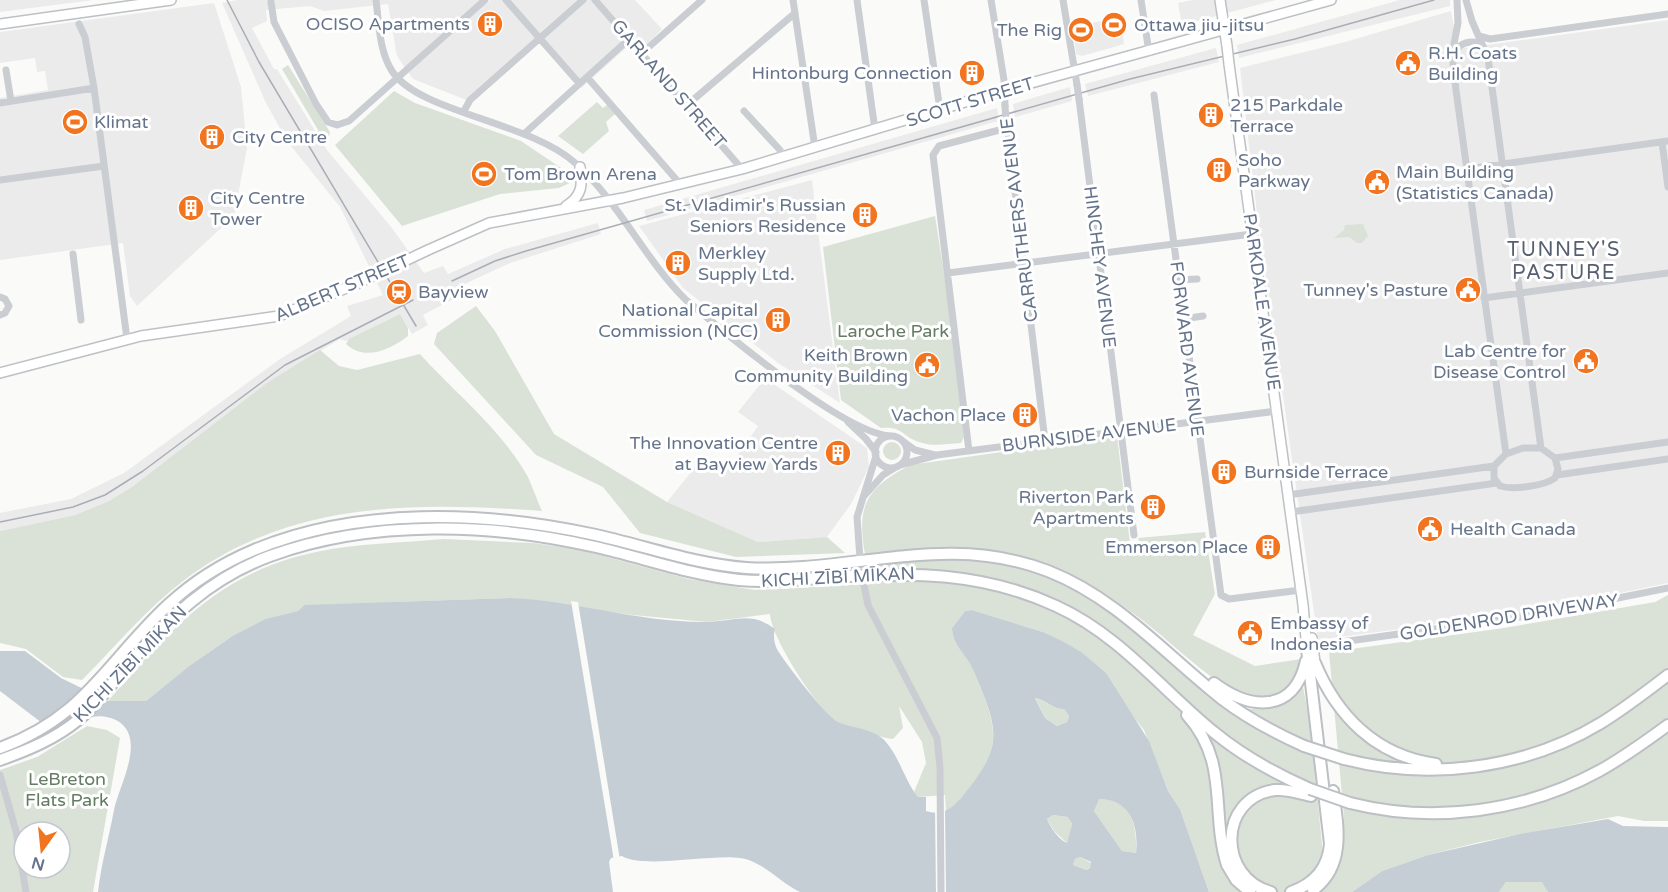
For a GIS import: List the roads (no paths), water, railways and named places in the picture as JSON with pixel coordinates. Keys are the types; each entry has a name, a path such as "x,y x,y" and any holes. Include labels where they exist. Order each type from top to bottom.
{"highway":[{"name":"KICHI ZĪBĪ MĪKAN","path":"0,748 44,728 68,712 165,608 192,584 224,564 291,537 339,527 424,519 478,519 536,524 588,533 689,559 732,567 788,567 949,552 1013,560 1045,569 1086,589 1146,632 1232,706 1266,727 1304,746 1344,759 1409,769 1466,768 1522,757 1571,739 1619,711 1668,675"},
{"name":"KICHI ZĪBĪ MĪKAN","path":"0,760 57,735 79,720 179,609 209,586 270,556 345,538 430,530 493,531 538,536 587,545 693,572 740,580 773,581 862,575 946,575 1012,588 1083,620 1136,660 1227,742 1266,768 1310,793 1388,811 1449,813 1518,803 1563,788 1598,772 1668,725"},
{"path":"860,559 862,575"},
{"path":"1146,632 1224,691 1254,703 1274,702 1294,688 1304,670 1310,648"},
{"path":"1291,892 1310,883 1321,872 1328,860 1330,844 1310,648"},
{"path":"1136,660 1193,722 1206,743 1217,775 1224,855 1236,880 1250,892"},
{"path":"1315,663 1339,709 1371,739 1412,759 1466,768"},
{"path":"1310,892 1330,871 1338,840 1315,663"},
{"path":"1271,892 1253,885 1239,871 1231,848 1232,825 1247,803 1266,792 1284,790 1310,793"}],"main road":[{"path":"0,24 171,0"},
{"name":"PARKDALE AVENUE","path":"1220,0 1303,605 1310,648 1315,663"},
{"name":"SCOTT STREET","path":"608,201 681,185 782,158 1004,91 1331,0"},
{"path":"558,210 572,202 579,194 582,182 580,167"},
{"name":"ALBERT STREET","path":"0,373 127,339 181,329 271,318 304,308 489,224 608,201"}],"street":[{"path":"376,0 384,51 396,77 415,93 525,133 554,147 580,167 668,281 686,300 779,374 839,414 875,434 890,436 904,442 907,453 899,466 883,475 862,498"},
{"path":"271,2 274,22 286,48 316,104 331,124 346,123 485,0"},
{"path":"506,0 579,83"},
{"path":"464,111 470,100 583,0"},
{"name":"GARLAND STREET","path":"595,0 742,169"},
{"path":"642,53 702,0"},
{"path":"792,0 815,148"},
{"path":"857,0 875,130"},
{"path":"924,0 940,110"},
{"name":"CARRUTHERS AVENUE","path":"991,0 1004,91 1045,441"},
{"name":"HINCHEY AVENUE","path":"1063,0 1079,99 1134,535"},
{"path":"1141,0 1149,52"},
{"path":"1466,1 1485,48 1541,448"},
{"path":"1457,2 1459,18 1452,54 1506,454"},
{"path":"687,105 795,14"},
{"path":"1479,36 1490,39 1668,14"},
{"path":"79,24 85,37 94,88 127,339"},
{"path":"525,133 629,39"},
{"path":"1452,54 1459,46 1468,42 1477,43 1485,48"},
{"path":"6,70 12,101"},
{"path":"587,77 681,185"},
{"path":"0,103 94,88"},
{"name":"FORWARD AVENUE","path":"1154,95 1196,422 1221,592 1223,597 1228,598 1301,590"},
{"path":"744,111 780,150 782,158"},
{"path":"969,451 933,155 934,149 940,145 1007,128"},
{"path":"1467,169 1665,142 1668,187"},
{"path":"0,180 104,166"},
{"path":"948,273 1252,234"},
{"path":"73,254 81,320"},
{"path":"1485,298 1668,273"},
{"path":"1178,280 1197,279"},
{"path":"0,297 7,301 9,306 5,313 0,315"},
{"path":"1183,319 1203,316"},
{"name":"BURNSIDE AVENUE","path":"899,466 937,455 1277,411"},
{"path":"839,414 866,439 884,466 899,466"},
{"path":"860,559 856,522 862,498 873,473 879,443 890,436"},
{"name":"BURNSIDE AVENUE","path":"904,442 915,450 937,455"},
{"path":"1288,495 1494,466 1506,454 1523,448 1541,448 1556,458 1668,442"},
{"path":"1556,458 1557,475"},
{"path":"1291,512 1497,483 1509,487 1549,482 1557,475 1668,459"},
{"path":"1494,466 1497,483"},
{"path":"862,575 871,611 934,730 939,745 941,892"},
{"name":"GOLDENROD DRIVEWAY","path":"1310,648 1534,615 1668,588"},
{"path":"0,775 16,831 26,892"}],"tram line":[{"path":"227,0 259,62 416,326"},
{"path":"452,281 495,261 526,251 1130,79 1295,39 1434,0"},
{"path":"0,522 73,507 105,495 143,471 285,365 413,300"}],"place":[{"name":"OCISO Apartments","path":"490,24"},
{"name":"Ottawa jiu-jitsu","path":"1114,25"},
{"name":"The Rig","path":"1081,30"},
{"name":"R.H. Coats Building","path":"1408,63"},
{"name":"Hintonburg Connection","path":"972,73"},
{"name":"215 Parkdale Terrace","path":"1211,115"},
{"name":"Klimat","path":"75,122"},
{"name":"City Centre","path":"212,137"},
{"name":"Soho Parkway","path":"1219,170"},
{"name":"Tom Brown Arena","path":"484,174"},
{"name":"Main Building (Statistics Canada)","path":"1377,182"},
{"name":"City Centre Tower","path":"191,208"},
{"name":"St. Vladimir's Russian Seniors Residence","path":"865,215"},
{"name":"Merkley Supply Ltd.","path":"678,263"},
{"name":"Tunney's Pasture","path":"1468,290"},
{"name":"Bayview","path":"399,292"},
{"name":"National Capital Commission (NCC)","path":"778,320"},
{"name":"Lab Centre for Disease Control","path":"1586,361"},
{"name":"Keith Brown Community Building","path":"927,365"},
{"name":"Vachon Place","path":"1025,415"},
{"name":"The Innovation Centre at Bayview Yards","path":"838,453"},
{"name":"Burnside Terrace","path":"1224,472"},
{"name":"Riverton Park Apartments","path":"1153,507"},
{"name":"Health Canada","path":"1430,529"},
{"name":"Emmerson Place","path":"1268,547"},
{"name":"Embassy of Indonesia","path":"1250,633"}],"district":[{"name":"TUNNEY'S PASTURE","path":"1564,262"}],"park label":[{"name":"Laroche Park","path":"893,331"},
{"name":"LeBreton Flats Park","path":"67,789"}]}
